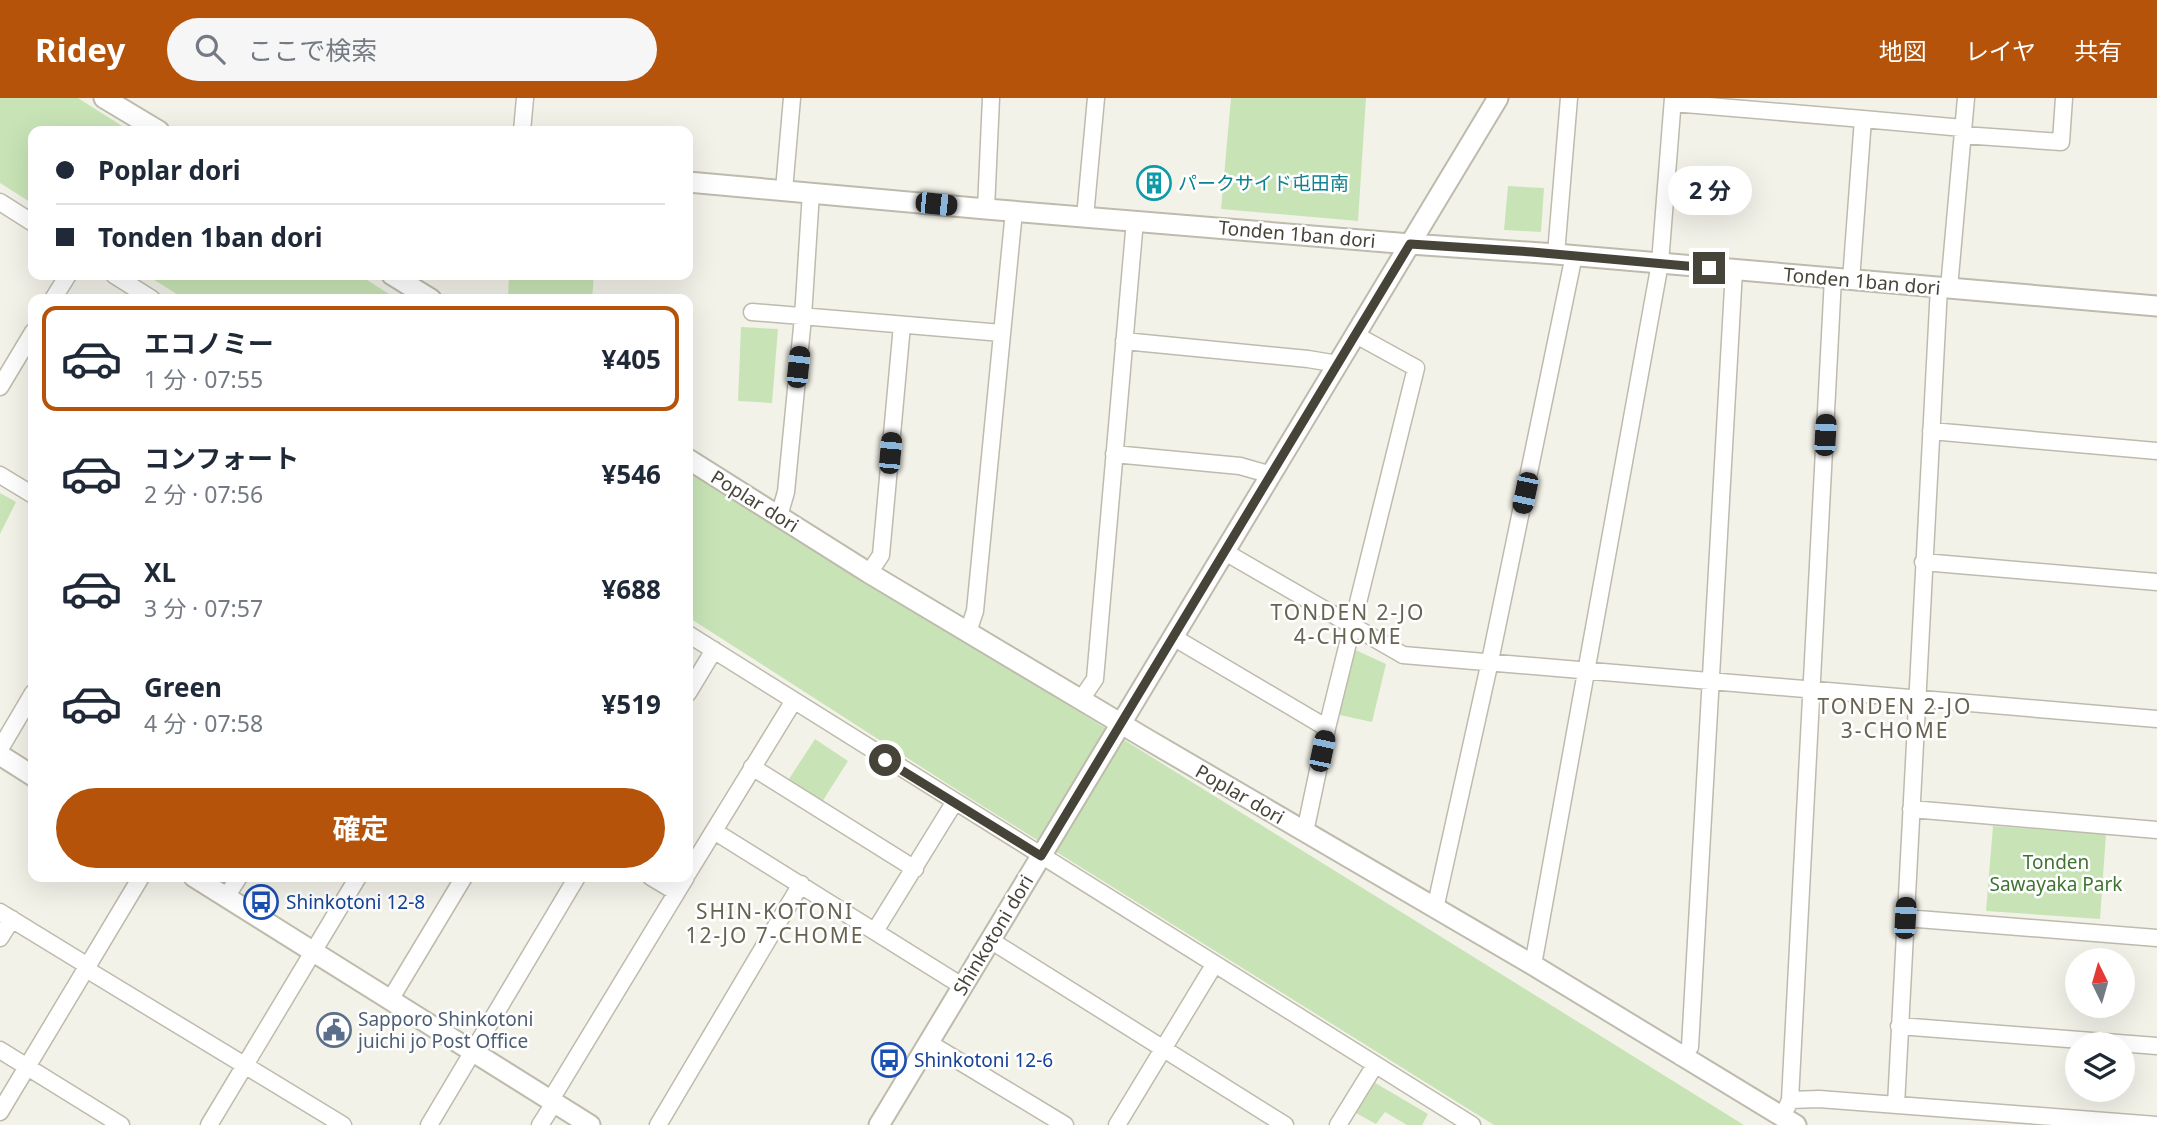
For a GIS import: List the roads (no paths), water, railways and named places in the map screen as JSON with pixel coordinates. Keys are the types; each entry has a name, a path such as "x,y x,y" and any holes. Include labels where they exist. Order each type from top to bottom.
{"street":[{"path":"522,126 525,98"},
{"path":"784,190 792,98"},
{"path":"986,209 991,98"},
{"path":"1085,217 1096,98"},
{"name":"Shinkotoni dori","path":"879,1125 1498,98"},
{"path":"1435,909 1490,661 1565,254 1569,98"},
{"path":"1896,1105 1931,431 1966,98"},
{"path":"1533,965 1660,262 1673,101 2061,142 2064,98"},
{"path":"109,99 151,126"},
{"path":"1863,119 1842,279 1811,689 1789,1114 1819,1099 2157,1125"},
{"name":"Tonden 1ban dori","path":"693,182 2157,306"},
{"path":"779,516 786,492 803,317 811,192"},
{"path":"0,202 28,220"},
{"path":"968,632 975,611 1014,211"},
{"path":"1082,698 1095,679 1135,220"},
{"path":"1681,1057 1690,1047 1734,270"},
{"path":"122,280 144,294"},
{"path":"400,280 423,294"},
{"path":"752,312 1002,333"},
{"path":"869,573 881,555 902,325"},
{"path":"1305,832 1326,728 1416,368 1356,335"},
{"path":"0,387 28,340"},
{"path":"1124,341 1339,364"},
{"path":"1931,431 2157,451"},
{"path":"1114,454 1240,466 1272,475"},
{"name":"Poplar dori","path":"693,462 869,573 1533,965 1681,1057 1789,1114"},
{"path":"0,475 28,492"},
{"path":"1224,552 1403,655 2157,719"},
{"path":"1923,562 2157,582"},
{"path":"693,637 1374,1065 1449,1119 1472,1125"},
{"path":"1173,637 1326,728"},
{"path":"693,686 714,650"},
{"path":"0,749 28,701"},
{"path":"693,865 793,702"},
{"path":"0,755 28,773"},
{"path":"752,767 915,869"},
{"path":"875,931 954,803"},
{"path":"1911,809 2157,830"},
{"path":"714,831 962,986"},
{"path":"0,1112 138,882"},
{"path":"202,882 590,1125"},
{"path":"226,897 236,882"},
{"path":"209,1125 355,882"},
{"path":"390,1000 461,882"},
{"path":"429,1125 575,882"},
{"path":"660,882 676,892"},
{"path":"540,1125 682,882"},
{"path":"658,1125 801,884"},
{"path":"0,938 6,915 343,1125"},
{"path":"1905,918 2157,938"},
{"path":"990,940 1285,1125"},
{"path":"1117,1125 1214,965"},
{"path":"1899,1026 2157,1046"},
{"path":"929,1043 1065,1125"},
{"path":"0,1050 121,1125"},
{"path":"1338,1125 1374,1065"}],"place":[{"name":"パークサイド屯田南","path":"1154,183"},
{"name":"Shinkotoni 12-8","path":"261,902"},
{"name":"Sapporo Shinkotoni juichi jo Post Office","path":"334,1030"},
{"name":"Shinkotoni 12-6","path":"889,1060"}],"district":[{"name":"TONDEN 2-JO 4-CHOME","path":"1348,625"},
{"name":"TONDEN 2-JO 3-CHOME","path":"1895,719"},
{"name":"SHIN-KOTONI 12-JO 7-CHOME","path":"775,924"}],"park label":[{"name":"Tonden Sawayaka Park","path":"2056,873"}]}
